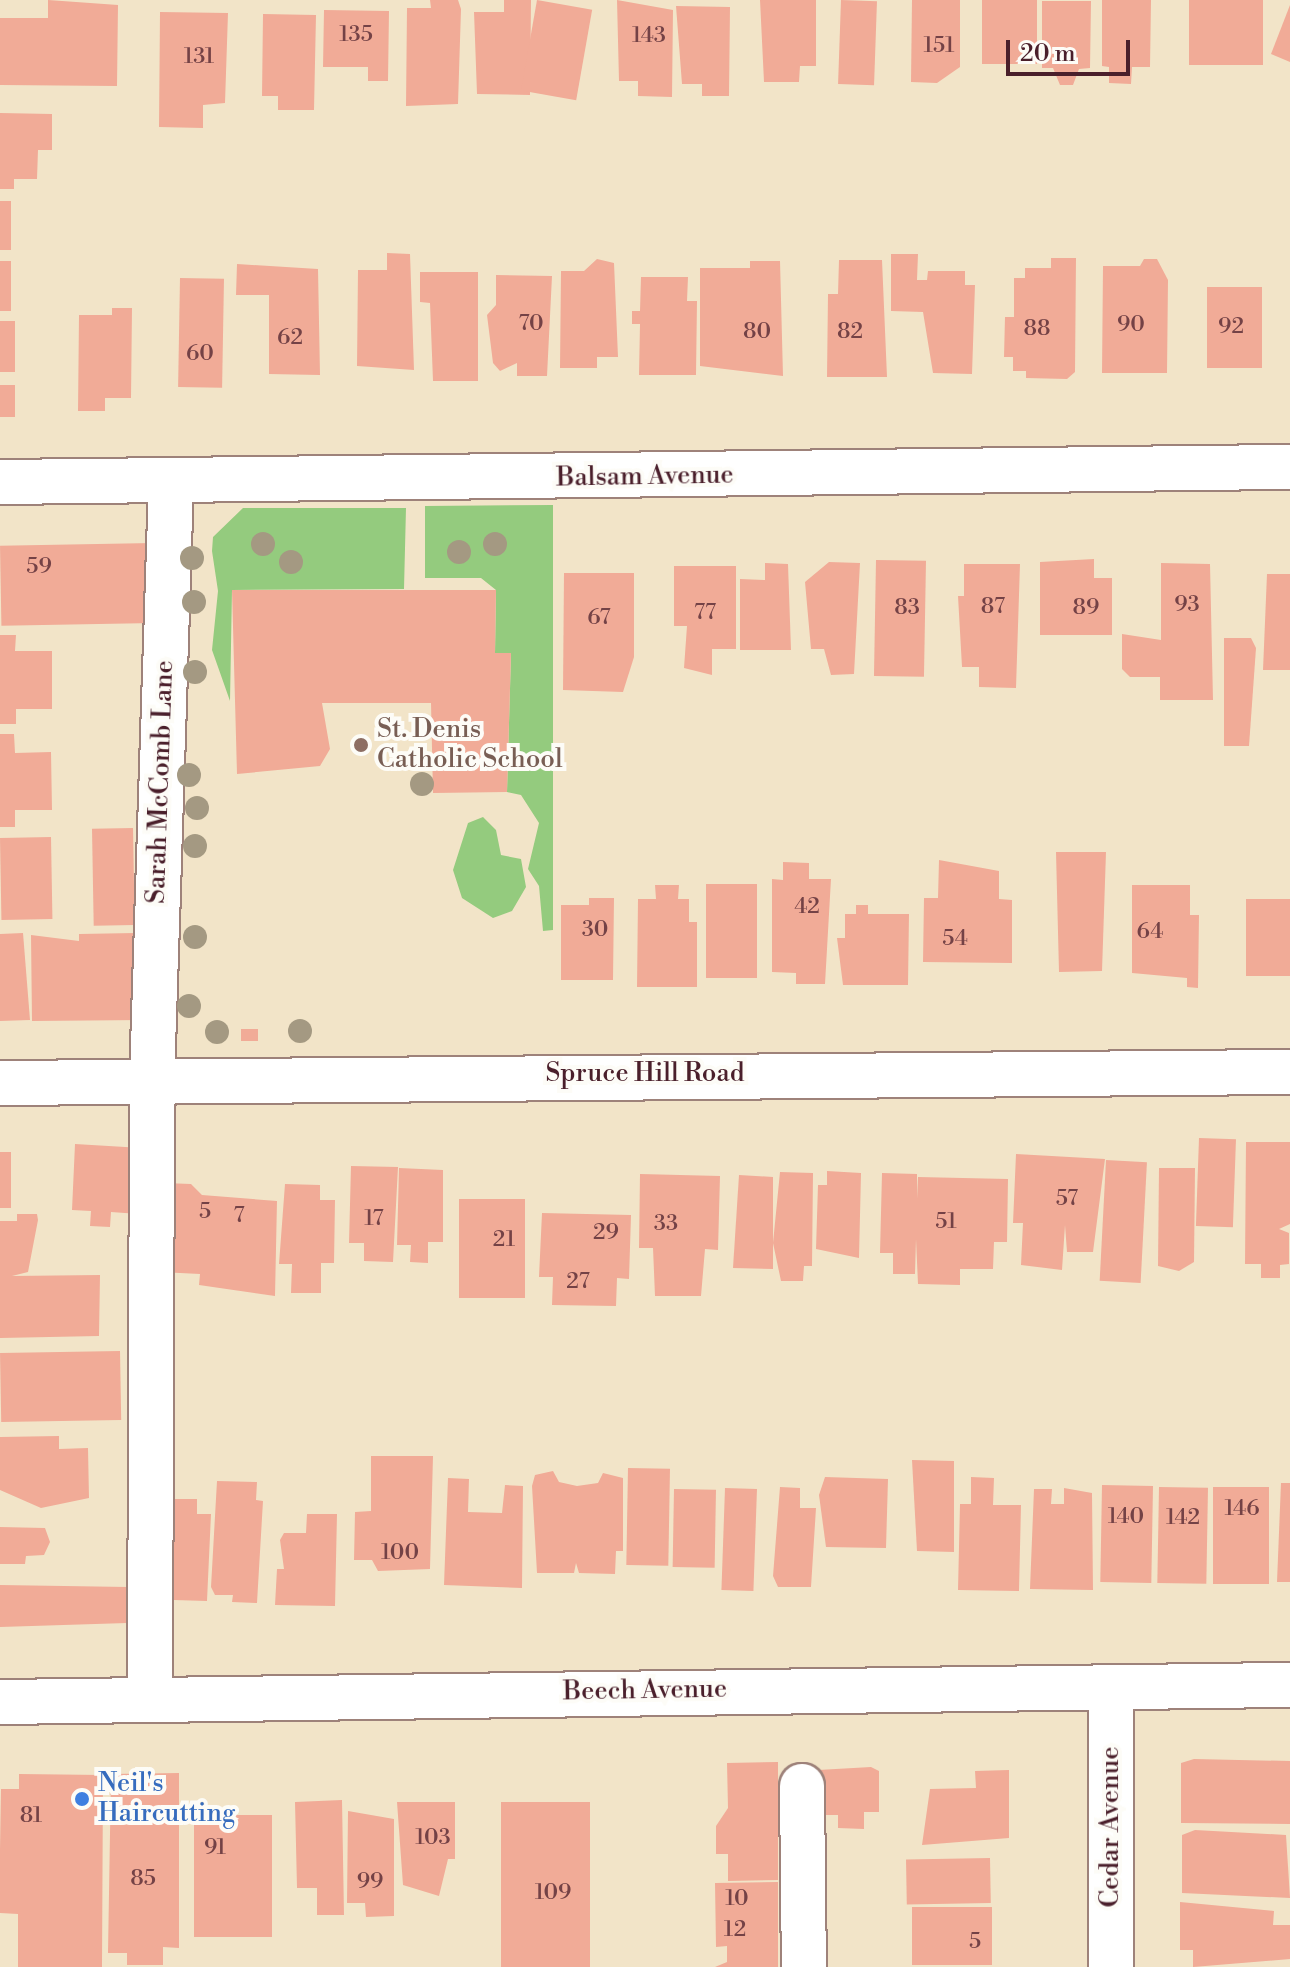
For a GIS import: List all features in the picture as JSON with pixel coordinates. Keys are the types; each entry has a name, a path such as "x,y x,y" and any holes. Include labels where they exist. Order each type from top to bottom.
{"street":[{"name":"Balsam Avenue","path":"0,482 171,484 1290,467"},
{"name":"Sarah McComb Lane","path":"150,1697 152,1079 171,484"},
{"name":"Spruce Hill Road","path":"0,1083 152,1079 1290,1072"},
{"name":"Beech Avenue","path":"0,1702 150,1697 1290,1685"},
{"name":"Cedar Avenue","path":"1111,1688 1111,1967"},
{"path":"802,1786 804,1967"}],"green space":[{"path":"553,505 553,930 543,931 539,886 528,869 539,823 521,795 507,792 511,654 495,653 496,590 481,578 425,578 425,506"},
{"path":"243,508 406,508 404,589 232,590 230,701 212,650 218,591 212,551 213,537"},
{"path":"483,817 496,830 501,855 521,859 526,887 512,911 493,918 462,898 453,870 468,823"}],"building":[{"path":"48,0 118,5 117,86 0,85 0,18 48,18"},
{"path":"430,0 458,0 461,9 458,104 406,106 407,8 431,8"},
{"path":"504,0 531,0 530,95 477,94 474,12 504,12"},
{"path":"537,0 592,10 576,100 521,91"},
{"path":"617,0 673,10 672,97 638,96 638,81 619,81"},
{"path":"760,0 816,0 816,66 800,66 799,82 764,82"},
{"path":"841,0 877,1 874,85 838,84"},
{"path":"912,0 960,0 960,67 937,83 911,82"},
{"path":"982,0 1037,0 1037,64 982,64"},
{"path":"1102,0 1151,0 1150,67 1132,67 1131,84 1109,83 1109,67 1102,66"},
{"path":"1189,0 1263,0 1263,65 1189,65"},
{"path":"1042,1 1091,1 1090,68 1079,69 1073,85 1060,85 1053,68 1042,68"},
{"path":"1290,5 1290,62 1271,54"},
{"path":"676,6 730,7 729,96 702,96 702,84 682,84"},
{"path":"324,10 389,11 388,81 368,81 368,67 323,67"},
{"path":"160,12 228,13 225,103 203,105 203,128 159,127"},
{"path":"263,14 316,15 314,110 278,110 278,96 262,96"},
{"path":"0,113 52,114 52,150 38,150 37,179 14,179 14,189 0,189"},
{"path":"0,201 11,201 11,250 0,250"},
{"path":"387,253 410,254 414,370 357,366 358,270 387,270"},
{"path":"891,254 918,254 917,280 927,280 928,271 965,271 965,285 975,285 972,374 933,373 923,312 891,311"},
{"path":"1051,258 1076,258 1075,372 1067,379 1026,378 1026,371 1013,371 1013,357 1004,357 1005,317 1014,317 1014,278 1025,278 1025,268 1051,268"},
{"path":"597,259 614,263 618,357 597,357 597,368 560,368 561,271 584,271"},
{"path":"1144,259 1157,259 1168,280 1167,373 1102,373 1103,266 1140,266"},
{"path":"839,260 882,260 887,377 827,377 828,294 838,294"},
{"path":"0,261 11,261 11,311 0,311"},
{"path":"750,261 780,261 783,376 700,366 700,268 750,268"},
{"path":"237,264 318,269 320,375 269,374 269,295 236,295"},
{"path":"420,272 478,272 478,381 433,381 430,303 420,302"},
{"path":"496,275 552,276 547,376 517,376 517,363 500,371 493,363 487,315 496,305"},
{"path":"641,277 688,277 687,301 697,301 696,375 639,375 640,324 632,324 632,311 640,311"},
{"path":"180,278 224,279 222,388 178,387"},
{"path":"1207,287 1262,287 1262,368 1207,368"},
{"path":"112,308 132,308 131,398 105,398 105,411 78,411 79,315 112,315"},
{"path":"0,321 15,321 15,372 0,372"},
{"path":"0,385 15,385 15,417 0,417"},
{"path":"153,543 154,623 1,626 0,546"},
{"path":"1094,559 1094,578 1112,578 1112,635 1040,635 1040,562"},
{"path":"876,560 926,561 924,677 874,676"},
{"path":"829,562 860,563 854,674 831,675 824,649 811,649 805,582"},
{"path":"765,563 788,564 791,650 740,650 740,579 765,580"},
{"path":"1161,563 1210,564 1213,700 1160,700 1160,677 1130,677 1122,669 1122,634 1161,640"},
{"path":"964,564 1020,564 1016,688 979,687 979,667 962,667 958,596 964,596"},
{"path":"674,566 736,566 736,649 712,649 712,675 684,668 687,626 674,626"},
{"path":"564,573 634,573 634,657 623,692 563,690"},
{"path":"1267,574 1290,574 1290,670 1263,670"},
{"path":"232,590 496,590 495,653 511,653 507,792 433,793 431,703 322,703 330,749 320,766 237,774"},
{"path":"0,635 16,635 15,651 52,651 52,709 16,709 16,724 0,724"},
{"path":"1224,638 1251,638 1256,648 1249,746 1224,746"},
{"path":"0,734 14,734 15,753 51,752 52,810 15,810 15,827 0,827"},
{"path":"133,828 135,925 94,926 92,829"},
{"path":"51,837 52,919 1,920 0,838"},
{"path":"1056,852 1106,852 1102,971 1059,972"},
{"path":"939,860 999,871 999,899 1012,900 1012,963 923,962 924,898 938,898"},
{"path":"783,862 809,863 809,879 831,879 825,984 796,984 796,973 772,972 772,879 783,880"},
{"path":"706,884 757,884 757,978 706,978"},
{"path":"655,885 679,885 678,899 689,899 689,922 697,922 697,987 637,987 638,899 656,899"},
{"path":"1132,885 1190,885 1190,915 1199,915 1198,988 1187,987 1187,978 1132,973"},
{"path":"589,898 614,898 613,980 561,980 561,905 589,905"},
{"path":"1246,899 1290,899 1290,976 1246,976"},
{"path":"856,905 868,905 868,914 909,914 908,985 843,985 837,938 845,938 845,914 856,914"},
{"path":"23,933 30,1020 0,1021 0,934"},
{"path":"135,933 143,1020 32,1021 31,935 79,941 79,934"},
{"path":"241,1029 258,1029 258,1041 241,1041"},
{"path":"1199,1138 1236,1139 1233,1227 1196,1226"},
{"path":"1246,1142 1290,1142 1290,1224 1279,1229 1289,1233 1289,1264 1280,1265 1280,1278 1261,1278 1261,1264 1245,1264"},
{"path":"75,1144 142,1148 139,1214 111,1212 110,1227 90,1226 91,1211 72,1210"},
{"path":"0,1152 11,1152 11,1208 0,1208"},
{"path":"1016,1154 1105,1159 1093,1252 1067,1252 1065,1225 1062,1270 1021,1265 1023,1223 1013,1223"},
{"path":"1106,1160 1147,1162 1141,1283 1100,1281"},
{"path":"351,1166 398,1167 393,1262 364,1261 364,1243 349,1243"},
{"path":"399,1168 443,1170 443,1242 428,1242 428,1263 410,1262 411,1245 397,1245"},
{"path":"1159,1168 1195,1168 1194,1262 1179,1271 1158,1266"},
{"path":"827,1171 861,1173 859,1258 816,1249 818,1185 827,1185"},
{"path":"780,1172 813,1173 812,1266 804,1266 803,1281 781,1281 773,1243"},
{"path":"882,1173 917,1174 917,1199 918,1177 1008,1179 1007,1242 994,1242 993,1269 960,1269 960,1285 918,1284 916,1239 915,1274 893,1274 893,1253 880,1253"},
{"path":"640,1174 720,1176 718,1250 705,1249 701,1296 655,1296 653,1248 639,1248"},
{"path":"739,1175 773,1177 773,1269 733,1268"},
{"path":"164,1183 191,1184 202,1195 277,1201 275,1296 199,1285 200,1274 160,1272"},
{"path":"285,1184 320,1185 320,1200 335,1200 334,1263 321,1263 321,1293 291,1293 292,1264 279,1264"},
{"path":"459,1199 525,1199 525,1298 459,1298"},
{"path":"542,1213 631,1215 629,1279 617,1278 616,1306 552,1305 553,1277 539,1277"},
{"path":"17,1214 37,1214 38,1220 28,1272 12,1276 100,1275 99,1336 0,1338 0,1221 17,1221"},
{"path":"120,1351 121,1420 1,1422 0,1353"},
{"path":"59,1436 59,1449 88,1448 89,1498 41,1508 0,1490 0,1437"},
{"path":"371,1456 433,1456 430,1569 378,1571 372,1560 354,1560 355,1512 371,1511"},
{"path":"912,1460 954,1461 954,1552 917,1551"},
{"path":"628,1468 670,1469 668,1566 626,1565"},
{"path":"553,1471 559,1482 577,1486 598,1483 603,1473 623,1478 623,1551 616,1551 615,1574 579,1573 576,1563 574,1573 537,1573 532,1486 535,1475"},
{"path":"825,1477 888,1479 886,1548 826,1547 819,1495"},
{"path":"971,1477 994,1478 993,1505 1021,1505 1019,1591 958,1590 960,1504 971,1504"},
{"path":"448,1478 469,1479 468,1512 502,1513 505,1485 523,1486 522,1588 444,1585"},
{"path":"217,1481 257,1482 256,1500 263,1501 257,1603 232,1602 233,1595 215,1595 211,1587"},
{"path":"1281,1483 1290,1483 1290,1582 1277,1582"},
{"path":"1102,1485 1153,1486 1151,1583 1100,1582"},
{"path":"780,1487 800,1488 800,1508 816,1508 811,1587 778,1587 773,1576"},
{"path":"1159,1487 1208,1488 1206,1584 1157,1583"},
{"path":"1213,1487 1269,1487 1269,1584 1213,1584"},
{"path":"725,1488 757,1489 753,1591 721,1590"},
{"path":"1064,1488 1092,1493 1093,1590 1030,1589 1034,1489 1052,1489 1051,1504 1064,1504"},
{"path":"674,1489 716,1490 715,1568 673,1567"},
{"path":"164,1499 197,1499 197,1514 211,1514 207,1601 174,1600 174,1587 156,1586"},
{"path":"307,1514 337,1514 335,1606 275,1605 277,1569 284,1569 280,1540 284,1533 306,1533"},
{"path":"0,1527 45,1528 50,1542 44,1555 26,1556 25,1564 0,1564"},
{"path":"0,1585 128,1587 127,1623 0,1627"},
{"path":"1194,1759 1290,1761 1290,1824 1181,1823 1181,1763"},
{"path":"778,1762 778,1880 728,1881 728,1854 716,1854 716,1826 728,1808 727,1763"},
{"path":"871,1767 879,1771 879,1812 864,1812 864,1829 838,1828 838,1815 819,1815 818,1770"},
{"path":"1009,1770 1009,1838 922,1845 930,1789 976,1788 975,1771"},
{"path":"179,1773 179,1948 163,1947 163,1965 127,1965 127,1953 108,1953 111,1774"},
{"path":"19,1774 103,1775 102,1967 18,1967 18,1914 0,1913 0,1850 1,1789 19,1789"},
{"path":"342,1800 344,1915 317,1915 317,1888 297,1888 295,1802"},
{"path":"397,1802 455,1802 455,1859 448,1859 439,1896 403,1885"},
{"path":"501,1802 590,1802 590,1967 501,1967"},
{"path":"348,1811 394,1819 394,1916 366,1917 365,1903 347,1903"},
{"path":"194,1815 272,1815 272,1937 194,1937"},
{"path":"1195,1830 1286,1835 1290,1898 1182,1893 1182,1835"},
{"path":"990,1858 991,1903 907,1904 906,1859"},
{"path":"778,1882 778,1967 715,1967 727,1962 727,1946 716,1947 715,1883"},
{"path":"1180,1902 1274,1911 1273,1925 1290,1925 1290,1959 1193,1967 1193,1950 1180,1950"},
{"path":"912,1907 992,1907 992,1965 912,1965"}],"place":[{"name":"St. Denis Catholic School","path":"361,745"},
{"name":"Neil's Haircutting","path":"82,1799"}]}
